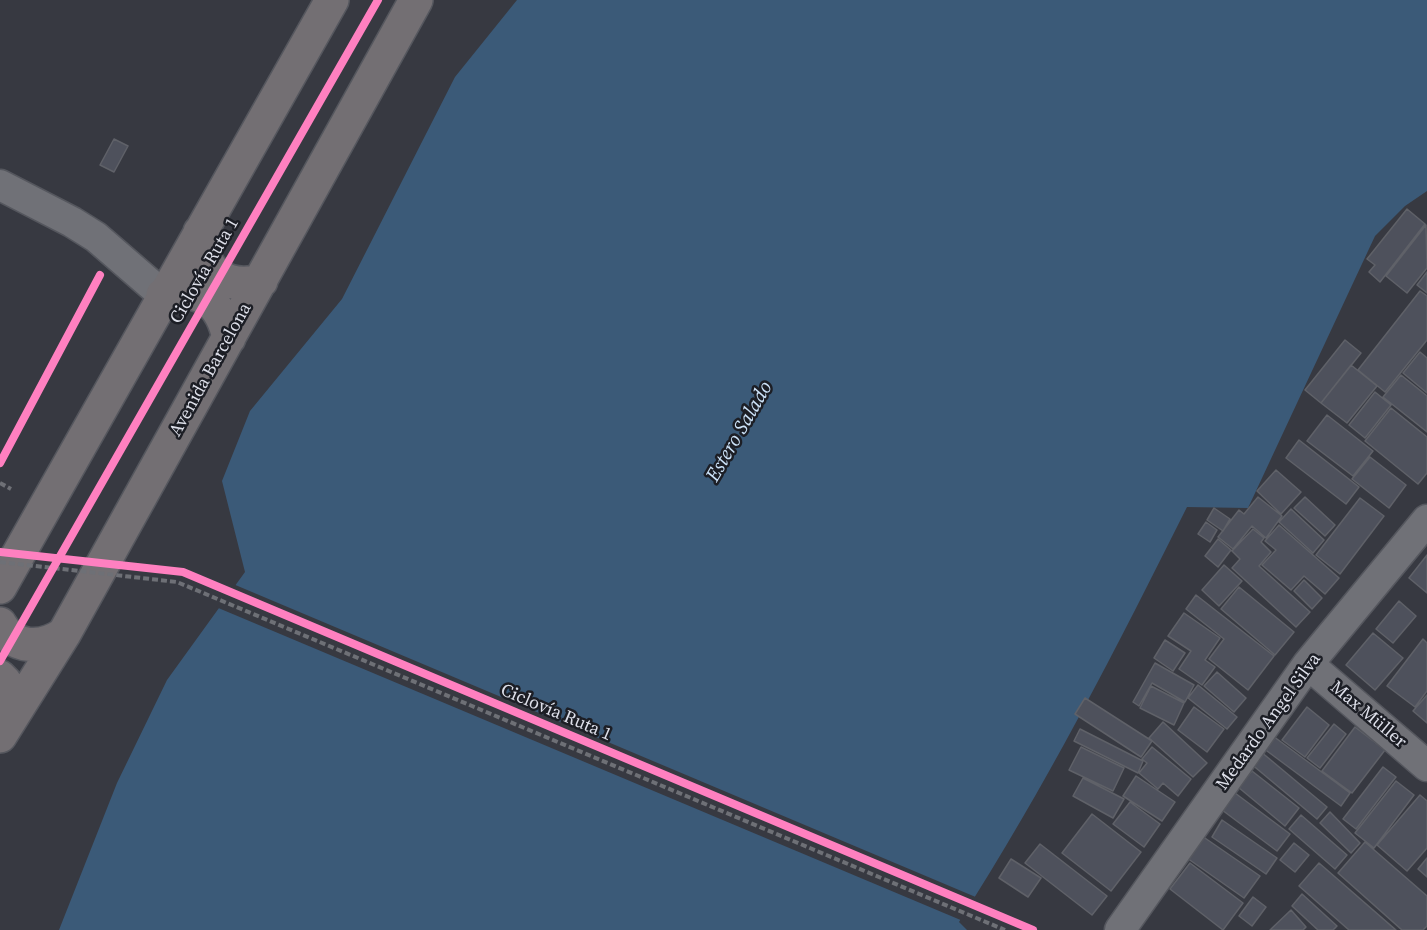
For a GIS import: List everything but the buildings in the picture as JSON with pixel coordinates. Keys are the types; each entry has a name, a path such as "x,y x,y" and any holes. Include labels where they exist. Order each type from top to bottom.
{"main road":[{"path":"0,587 163,295 332,0"},
{"name":"Avenida Barcelona","path":"5,727 64,634 416,0"},
{"path":"200,232 200,249 207,265 219,277 232,283 246,284 261,281"},
{"path":"163,295 178,292 193,293 206,298 225,320 229,338"},
{"path":"0,624 13,639 26,645 52,642 64,634"},
{"path":"0,677 11,692 13,705 5,727"}],"street":[{"path":"0,185 96,237 163,295"},
{"name":"Medardo Angel Silva","path":"1119,930 1308,664 1427,520"},
{"name":"Max Müller","path":"1308,664 1427,766"}],"path":[{"path":"0,483 11,489"},
{"path":"48,577 60,556"},
{"path":"0,562 177,582 1005,930"}],"water":[{"name":"Estero Salado","path":"517,0 1427,0 1427,191 1405,206 1375,236 1248,508 1187,507 1050,769 991,872 959,922 967,930 59,930 117,783 167,680 245,572 222,481 250,411 342,299 455,77"}],"pier":[{"path":"233,584 978,898 963,921 216,607"}],"cycle path":[{"name":"Ciclovía Ruta 1","path":"0,661 378,0"},
{"path":"0,463 100,275"},
{"name":"Ciclovía Ruta 1","path":"0,552 183,572 1033,930"}]}
